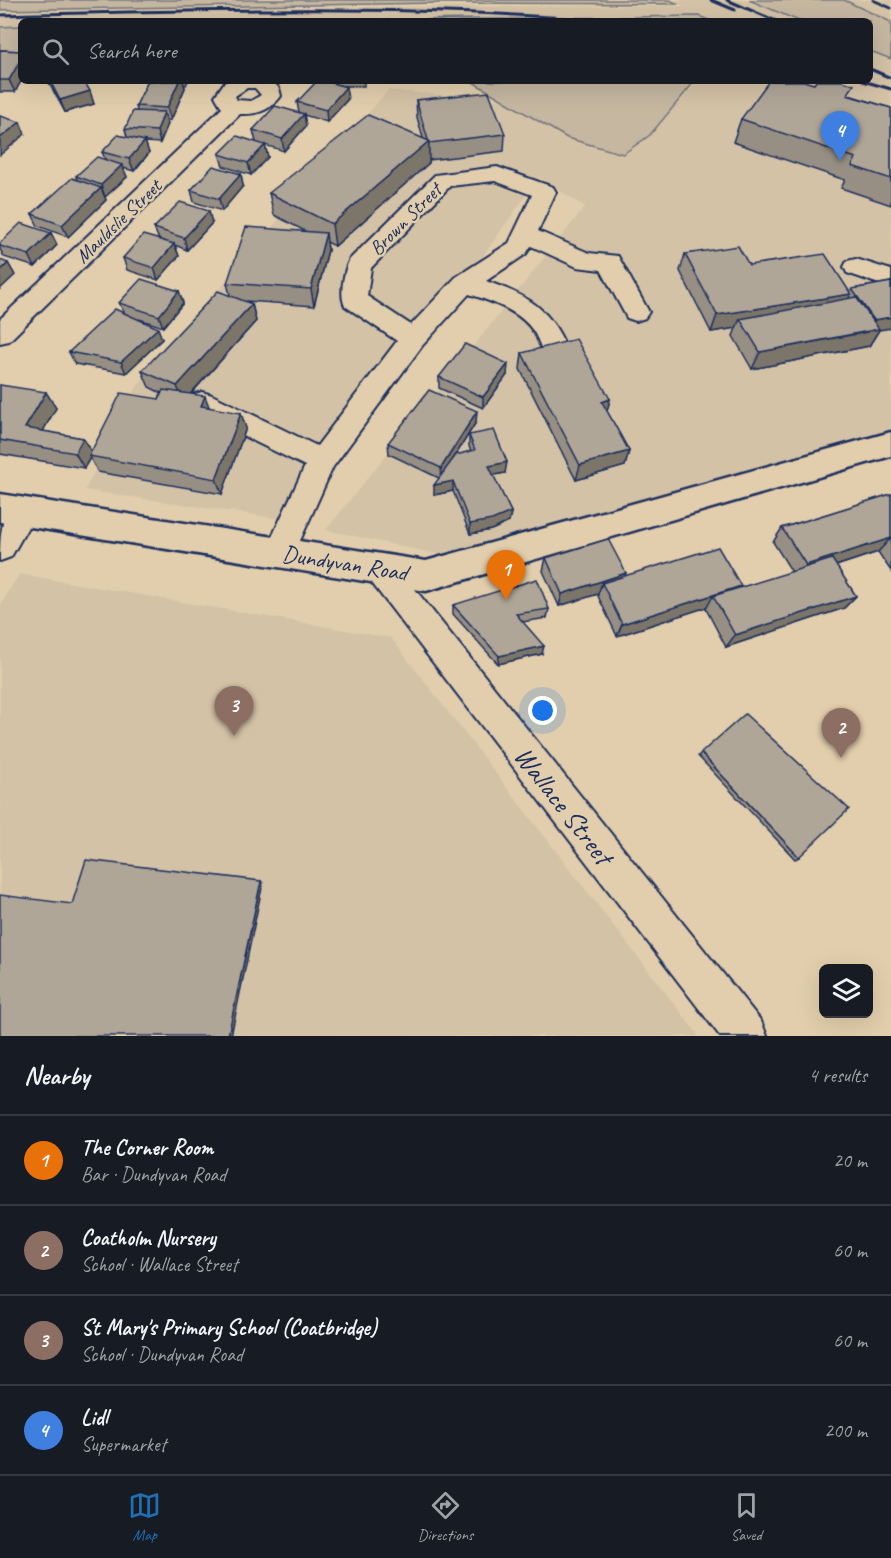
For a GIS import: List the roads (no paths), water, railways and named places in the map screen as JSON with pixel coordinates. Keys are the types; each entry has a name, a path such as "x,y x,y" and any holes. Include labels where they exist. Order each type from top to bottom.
{"main road":[{"name":"Dundyvan Road","path":"11,509 100,526 280,552 383,573 426,576 891,444"}],"street":[{"name":"Mauldslie Street","path":"0,334 235,106"},
{"name":"Brown Street","path":"280,552 322,461 413,339 465,283 518,248 545,192 497,174 443,180 359,265 354,300 413,339"},
{"path":"525,234 586,261 609,262 636,312"},
{"path":"856,267 891,279"},
{"path":"465,283 513,302 527,312 544,327 554,349"},
{"path":"202,403 322,461"},
{"path":"0,548 11,509"},
{"name":"Wallace Street","path":"383,573 746,1036"}],"railway":[{"path":"711,0 735,10"},
{"path":"727,0 769,18"},
{"path":"873,0 891,8"},
{"path":"0,15 227,10 378,10 559,18"},
{"path":"873,70 891,78"},
{"path":"873,84 891,89"}],"place":[{"name":"Lidl","path":"840,161"},
{"name":"The Corner Room","path":"506,600"},
{"name":"St Mary's Primary School (Coatbridge)","path":"234,736"},
{"name":"Coatholm Nursery","path":"841,758"}]}
